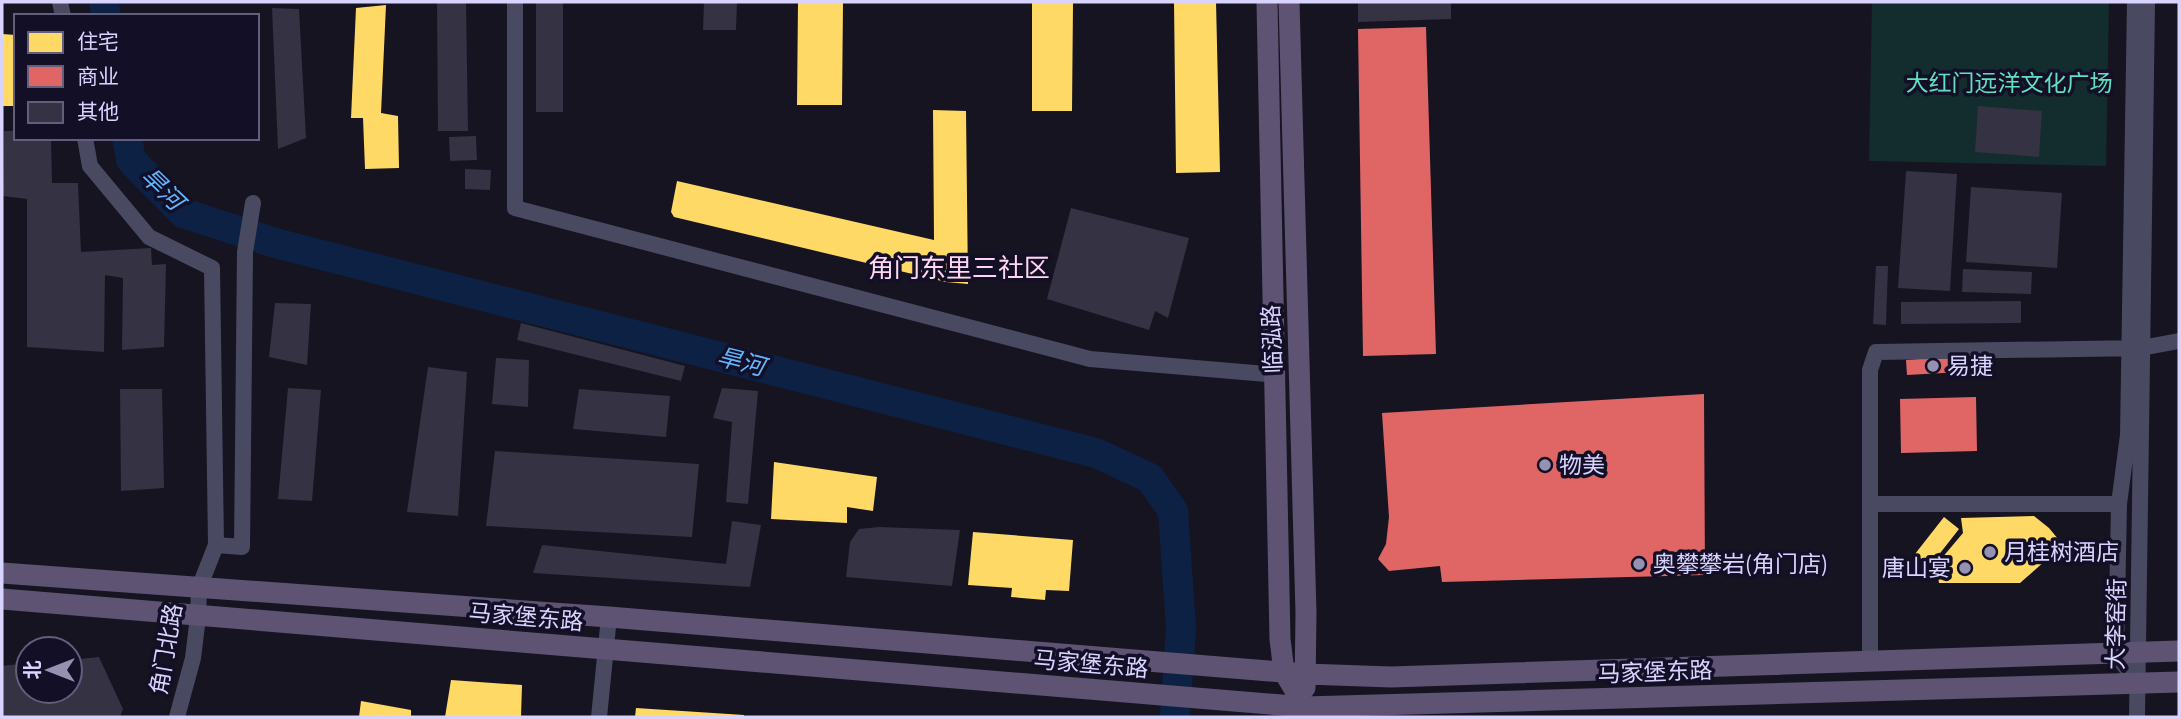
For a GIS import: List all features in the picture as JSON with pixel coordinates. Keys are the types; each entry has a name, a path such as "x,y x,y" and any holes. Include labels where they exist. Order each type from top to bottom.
{"main road":[{"name":"临泓路","path":"1267,2 1277,375 1280,639 1284,672"},
{"name":"临泓路","path":"1289,2 1306,674 1304,712"},
{"name":"马家堡东路","path":"2,573 609,617 1306,674 1391,677 2179,651"},
{"name":"马家堡东路","path":"2,600 1136,695 1235,701 1304,712 2179,682"},
{"path":"1284,672 1304,712"}],"street":[{"path":"515,2 515,208 1090,359 1277,375"},
{"name":"大李窑街","path":"2135,2 2138,684"},
{"name":"大李窑街","path":"2138,684 2116,654 2119,504 2136,348 2147,2"},
{"path":"85,140 90,166 149,237 212,268 216,545 242,547 245,252 253,203"},
{"path":"1870,662 1870,370 1876,352 2136,348 2179,341"},
{"path":"1870,504 2119,504"},
{"name":"角门北路","path":"177,717 192,658 199,588 216,545"},
{"path":"599,717 609,617"},
{"path":"2137,717 2138,684"}],"green space":[{"name":"大红门远洋文化广场","path":"1872,2 2109,2 2106,166 1869,161"}],"building: 住宅":[{"path":"798,2 843,2 842,105 797,105"},
{"path":"1032,2 1073,2 1072,111 1032,111"},
{"path":"1174,2 1216,2 1220,172 1176,173"},
{"path":"386,5 381,113 398,116 399,168 365,169 363,118 351,118 356,8"},
{"path":"2,34 14,35 14,106 2,106"},
{"path":"933,110 966,111 968,284 946,282 674,217 671,212 677,181 934,240"},
{"path":"774,462 877,477 873,511 847,507 847,523 771,519"},
{"path":"2034,516 2049,528 2063,545 2020,583 1939,583 1936,565 1963,533 1961,518"},
{"path":"1944,517 1959,529 1930,566 1915,554"},
{"path":"973,532 1073,540 1069,591 1046,590 1045,600 1011,597 1012,588 968,585"},
{"path":"451,680 522,685 521,717 445,717"},
{"path":"361,701 411,710 411,717 359,717"},
{"path":"636,708 744,715 744,717 635,717"}],"building: 商业":[{"path":"1426,27 1436,354 1363,356 1358,29"},
{"name":"易捷","path":"1960,356 1961,372 1907,375 1906,360"},
{"name":"物美","path":"1704,394 1705,575 1442,582 1440,566 1389,571 1378,559 1386,544 1389,517 1382,413"},
{"path":"1976,397 1977,451 1901,453 1900,399"}],"building: 其他":[{"path":"437,2 466,2 468,131 438,131"},
{"path":"536,2 563,2 563,112 536,112"},
{"path":"704,2 737,2 736,30 703,30"},
{"path":"1358,2 1451,2 1451,19 1358,22"},
{"path":"272,8 299,9 306,138 278,149"},
{"path":"1978,106 2042,111 2039,157 1975,152"},
{"path":"4,131 14,131 14,140 51,140 52,183 78,183 81,252 151,248 152,265 166,264 164,347 122,350 123,278 105,275 104,352 27,347 27,199 3,196"},
{"path":"476,136 477,160 450,161 449,137"},
{"path":"465,169 491,170 490,190 465,189"},
{"path":"1906,171 1957,174 1950,291 1898,288"},
{"path":"1971,187 2062,193 2057,268 1966,262"},
{"path":"1071,208 1189,238 1168,318 1155,311 1149,330 1047,299"},
{"path":"1876,266 1888,266 1886,325 1873,324"},
{"path":"1963,269 2032,272 2031,294 1962,292"},
{"path":"2021,301 2021,323 1901,324 1901,302"},
{"path":"275,303 311,304 307,365 269,357"},
{"path":"521,323 685,366 681,381 517,340"},
{"path":"496,358 529,360 528,407 492,404"},
{"path":"428,367 467,372 458,516 407,512"},
{"path":"288,388 321,390 312,501 278,499"},
{"path":"722,388 758,391 748,504 726,502 732,422 713,418"},
{"path":"120,389 162,389 164,488 121,491"},
{"path":"579,389 670,396 666,437 573,429"},
{"path":"495,451 699,464 692,537 486,526"},
{"path":"732,521 761,525 750,587 533,573 542,545 726,564"},
{"path":"879,527 960,530 952,586 846,577 850,542 859,529"},
{"path":"99,657 123,709 120,717 2,717 2,666 14,665 14,705 84,705 84,659"}],"waterway":[{"name":"旱河","path":"104,2 106,14"},
{"name":"旱河","path":"127,140 131,160 183,213 275,243 1096,453 1150,478 1173,511 1181,628 1175,717"}],"place":[{"name":"易捷","path":"1933,366"},
{"name":"物美","path":"1545,465"},
{"name":"月桂树酒店","path":"1990,552"},
{"name":"奥攀攀岩(角门店)","path":"1639,564"},
{"name":"唐山宴","path":"1965,568"}],"district":[{"name":"角门东里三社区","path":"959,268"}]}
